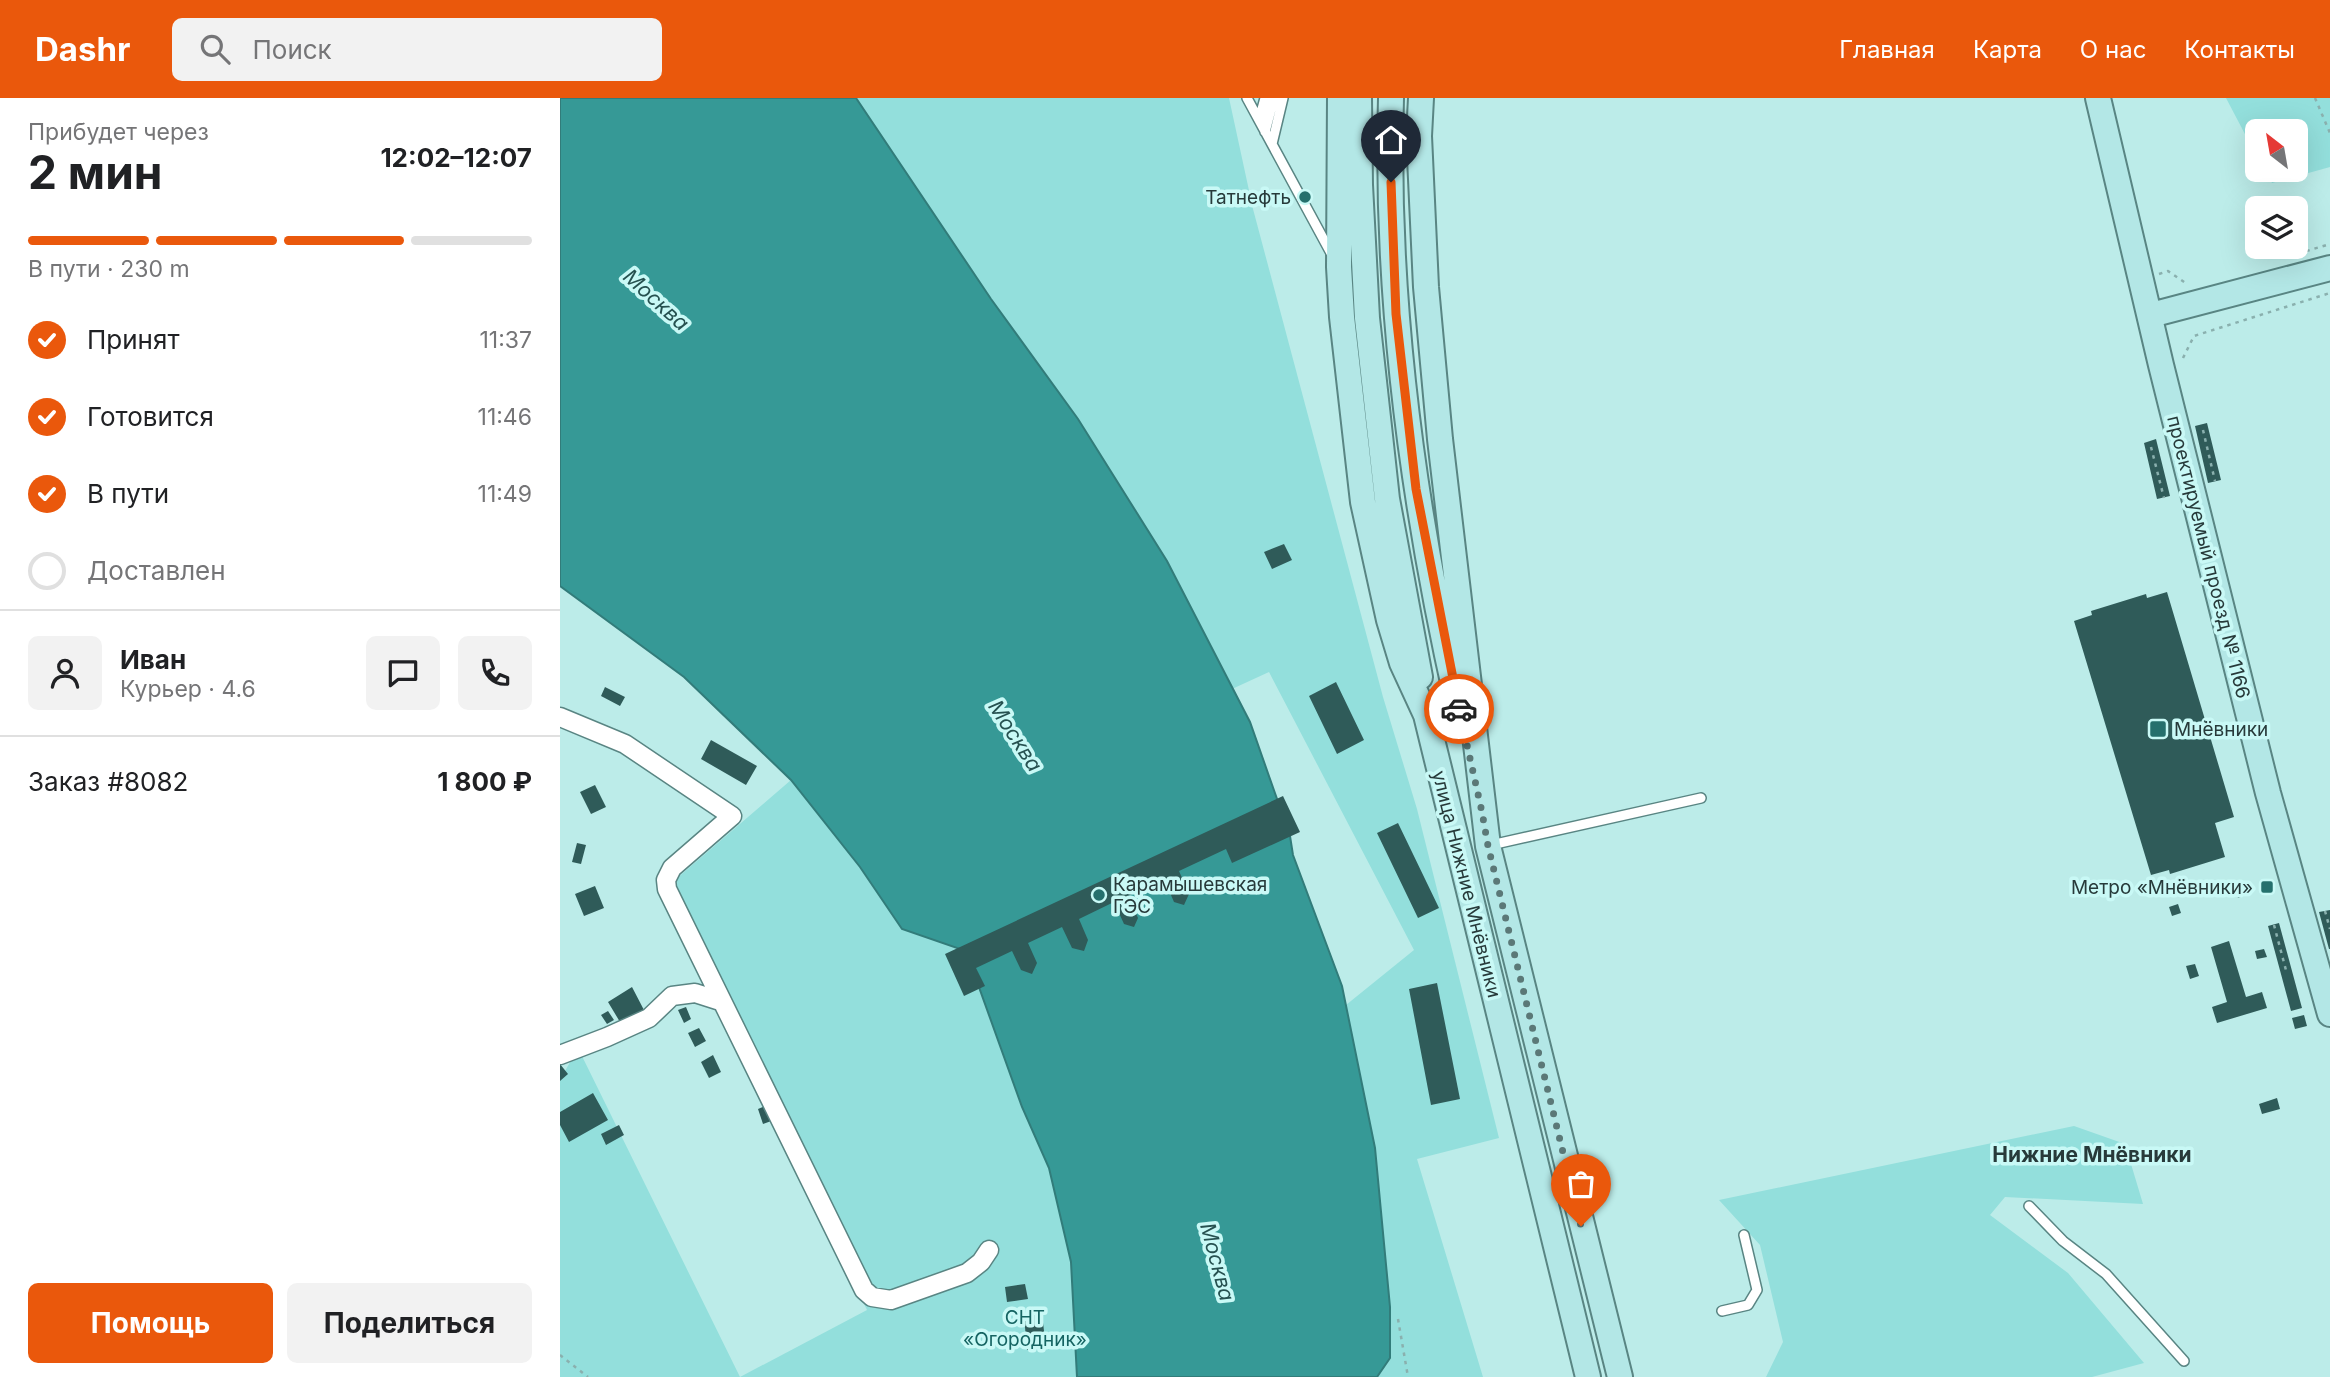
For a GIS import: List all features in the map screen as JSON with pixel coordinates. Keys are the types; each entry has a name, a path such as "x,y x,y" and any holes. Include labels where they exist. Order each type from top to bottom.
{"main road":[{"name":"улица Нижние Мнёвники","path":"1421,98 1419,136 1426,287 1440,439 1482,812 1488,846 1620,1377"},
{"name":"проектируемый проезд № 1166","path":"2098,98 2161,365 2268,793 2330,1014"},
{"name":"улица Нижние Мнёвники","path":"1353,100 1339,267 1363,502 1402,663 1426,715 1588,1377"},
{"path":"1353,100 1367,318 1387,499 1426,715"},
{"path":"1391,100 1396,314 1416,489 1447,656 1482,812"},
{"path":"2151,316 2330,268"},
{"path":"1562,1274 1592,1267"}],"street":[{"path":"560,717 625,744 732,816 672,868 666,885 720,1001 864,1290 872,1297 891,1300 967,1273 981,1262 989,1250"},
{"path":"560,1055 649,1018 672,996 695,993 720,1001"}],"lane":[{"path":"1247,98 1339,267"},
{"path":"1259,120 1265,98"},
{"path":"1265,132 1274,98"},
{"path":"1272,144 1283,98"},
{"path":"1488,846 1701,798"},
{"path":"2029,1206 2063,1241 2106,1274 2184,1361"},
{"path":"1722,1311 1748,1305 1757,1290 1744,1235"}],"path":[{"path":"2315,98 2330,133"},
{"path":"2279,260 2330,244"},
{"path":"2142,279 2168,271 2191,287"},
{"path":"2183,358 2194,336 2330,293"},
{"path":"2203,430 2215,481"},
{"path":"2151,447 2164,498"},
{"path":"2325,911 2330,929"},
{"path":"2273,925 2287,974"},
{"path":"1398,1319 1408,1377"},
{"path":"560,1355 588,1377"}],"green space":[{"path":"856,98 1229,98 1253,209 1383,697 1417,809 1499,1138 1417,1159 1483,1377 1377,1377 1390,1358 1390,1306 1375,1148 1346,1005 1414,950 1269,672 1232,689 1167,561 1078,419 991,299"},
{"path":"2226,98 2330,98 2330,167 2308,173 2308,119 2245,119 2245,134"},
{"name":"СНТ «Огородник»","path":"791,780 860,867 902,929 966,951 1022,1107 1049,1168 1071,1262 1077,1377 740,1377 867,1310 669,885"},
{"path":"578,1048 740,1377 560,1377 560,1080"},
{"path":"2074,1126 2125,1144 2143,1204 2005,1197 1990,1215 2068,1273 2144,1363 2092,1377 1766,1377 1783,1342 1760,1245 1719,1200"}],"water":[{"name":"Москва","path":"560,98 856,98 991,299 1078,419 1167,561 1250,722 1290,836 1293,855 1342,986 1375,1148 1390,1307 1390,1358 1377,1377 1077,1377 1071,1262 1049,1168 1022,1107 966,951 902,929 860,867 791,780 684,677 560,586"}],"building":[{"path":"2207,423 2221,480 2208,483 2195,426"},
{"path":"2156,439 2170,496 2157,499 2144,443"},
{"path":"1284,544 1292,560 1272,569 1264,552"},
{"path":"2167,592 2234,817 2215,823 2225,857 2170,874 2169,870 2151,875 2074,621 2092,615 2091,611 2146,594 2147,598"},
{"path":"1336,682 1364,740 1337,754 1309,696"},
{"path":"605,687 625,697 620,706 601,696"},
{"path":"711,740 757,766 746,785 701,759"},
{"path":"595,785 606,807 591,814 580,792"},
{"name":"Карамышевская ГЭС","path":"1283,796 1300,832 1232,863 1226,849 1179,871 1189,894 1184,905 1174,902 1164,879 1128,896 1138,918 1134,927 1124,924 1114,902 1079,919 1088,940 1084,951 1072,948 1062,927 1028,943 1037,963 1032,974 1021,970 1012,951 976,968 985,986 964,996 945,954"},
{"path":"1398,823 1439,908 1418,918 1377,833"},
{"path":"577,843 586,845 581,864 572,862"},
{"path":"595,886 604,908 584,916 575,894"},
{"path":"2244,886 2246,895 2238,898 2235,889"},
{"path":"2178,904 2181,913 2172,916 2169,907"},
{"path":"2330,910 2330,949 2329,949 2319,912"},
{"path":"2279,923 2302,1008 2291,1011 2268,926"},
{"path":"2229,941 2246,997 2262,992 2267,1008 2217,1023 2212,1007 2227,1002 2211,947"},
{"path":"2264,949 2267,957 2257,959 2255,951"},
{"path":"2195,964 2199,976 2190,979 2186,966"},
{"path":"1437,983 1460,1099 1431,1105 1409,989"},
{"path":"632,987 645,1012 623,1027 608,1002"},
{"path":"686,1007 691,1019 684,1023 678,1010"},
{"path":"608,1011 614,1020 607,1024 601,1015"},
{"path":"2304,1015 2307,1026 2295,1029 2292,1018"},
{"path":"699,1028 706,1041 695,1047 688,1033"},
{"path":"713,1055 721,1072 709,1078 701,1062"},
{"path":"560,1064 568,1074 560,1081"},
{"path":"593,1093 608,1120 569,1142 560,1125 560,1112"},
{"path":"2277,1098 2280,1109 2262,1114 2259,1104"},
{"path":"768,1105 774,1120 763,1124 758,1109"},
{"path":"619,1125 624,1135 606,1145 601,1134"},
{"path":"1025,1284 1028,1299 1007,1302 1005,1287"},
{"path":"1042,1314 1046,1348 1027,1350 1024,1316"}],"way so far":[{"path":"1459,709 1488,846 1581,1226"}],"place":[{"name":"Татнефть","path":"1305,197"},
{"name":"Мнёвники","path":"2158,729"},
{"name":"Метро «Мнёвники»","path":"2267,887"},
{"name":"Карамышевская ГЭС","path":"1099,895"}],"district":[{"name":"Нижние Мнёвники","path":"2092,1155"}],"route":[{"path":"1391,182 1396,314 1416,489 1459,709"}]}
